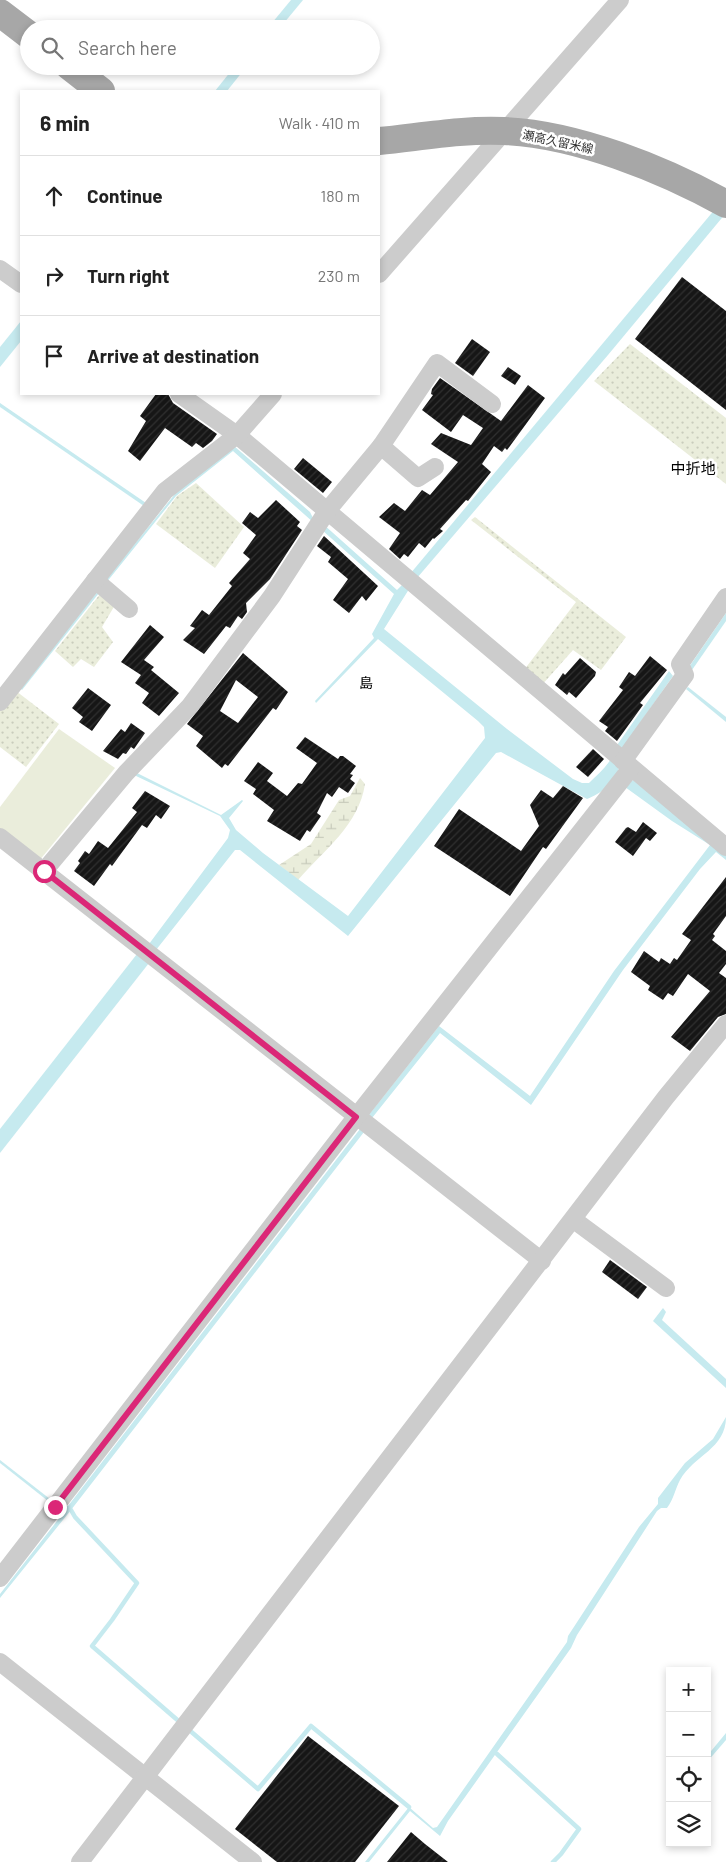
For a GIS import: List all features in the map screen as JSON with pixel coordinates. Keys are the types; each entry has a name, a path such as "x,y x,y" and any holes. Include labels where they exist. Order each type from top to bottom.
{"main road":[{"path":"0,13 20,28"},
{"path":"81,75 101,90"},
{"name":"瀬高久留米線","path":"380,141 504,131 564,140 613,154 659,171 722,202"}],"street":[{"path":"380,273 620,0"},
{"path":"0,269 20,283"},
{"path":"44,871 126,773 190,706 272,596 327,511 381,446 437,363 492,404"},
{"path":"181,395 237,434 726,847"},
{"path":"0,702 165,491 237,434 272,395"},
{"path":"381,446 418,478 435,467"},
{"path":"95,580 129,609"},
{"path":"0,1578 627,764 684,675 680,664 726,598"},
{"path":"0,836 542,1261"},
{"path":"80,1862 574,1220 666,1097 726,1024"},
{"path":"574,1220 666,1288"},
{"path":"0,1662 253,1862"}],"green space":[{"path":"630,344 726,418 726,484 594,381"},
{"path":"196,483 244,527 215,568 156,524 177,496"},
{"path":"475,517 626,637 601,670 573,650 541,686 524,670 576,602 471,520"},
{"path":"100,594 115,605 102,627 113,642 94,667 81,659 73,667 55,651"},
{"path":"16,691 59,724 26,767 0,747 0,710"},
{"path":"59,729 115,768 39,861 0,830 0,807"},
{"path":"360,778 365,784 356,812 339,836 298,880 279,865 311,844 339,800 350,796"}],"water":[{"path":"291,0 303,0 286,20 274,20"},
{"path":"228,75 240,75 228,90 216,90"},
{"path":"726,196 726,213 608,355 417,578 410,574"},
{"path":"20,322 20,342 0,367 0,347"},
{"path":"0,403 146,503 144,506 0,407"},
{"path":"234,446 310,512 314,520 323,524 397,590 405,582 411,586 384,629 507,729 573,779 582,783 589,783 601,771 669,671 673,676 614,760 619,767 615,778 602,791 587,799 501,752 496,753 348,936 240,850 235,850 156,950 149,944 228,838 230,830 220,816 134,775 135,772 221,815 242,800 229,818 236,830 263,853 348,916 485,738 484,727 478,721 378,639 316,703 315,701 374,638 372,634 394,594 233,451 176,496 106,583 104,582 175,494"},
{"path":"98,591 99,593 22,690 20,688"},
{"path":"726,613 726,621 692,670 689,667"},
{"path":"688,687 726,717 726,722 686,689"},
{"path":"633,780 726,852 726,860 716,852 700,869 623,970 531,1105 440,1033 372,1118 368,1116 439,1026 530,1096 614,971 710,845 672,821 625,787"},
{"path":"137,954 149,963 0,1153 0,1129"},
{"path":"360,1129 364,1132 71,1510 0,1598 0,1594 66,1509 65,1506 68,1506"},
{"path":"663,1308 666,1312 662,1320 726,1379 726,1388 653,1321"},
{"path":"726,1417 725,1428 721,1437 686,1471 667,1508 661,1508 657,1511 577,1635 571,1648 448,1821 440,1836 410,1811 369,1862 365,1862 409,1807 433,1828 437,1827 567,1642 568,1636 639,1527 658,1504 658,1498 685,1463 713,1439"},
{"path":"0,1460 50,1499 48,1501 0,1463"},
{"path":"726,1733 726,1740 711,1757 711,1751"}],"building":[{"path":"682,277 726,311 726,410 635,339"},
{"path":"472,339 490,352 473,376 455,363"},
{"path":"508,367 521,376 515,385 501,376"},
{"path":"440,378 501,421 528,385 545,398 507,450 505,448 502,452 494,446 482,464 491,472 468,501 466,500 440,529 443,531 433,538 425,548 419,543 408,557 404,554 400,559 389,549 400,533 379,517 394,503 405,511 422,490 430,495 458,462 431,444 441,433 471,445 483,428 463,415 451,432 422,410 433,395 431,394 432,389"},
{"path":"155,395 169,395 173,403 217,434 203,448 196,443 192,447 165,428 140,461 128,451 146,421 140,416"},
{"path":"303,458 332,482 323,493 294,469"},
{"path":"276,500 300,522 297,526 302,530 270,579 246,603 247,612 242,619 238,616 230,628 226,626 204,654 183,640 195,628 190,626 202,610 209,615 232,586 229,583 250,559 243,553 256,535 242,523 250,512 258,518"},
{"path":"324,536 378,586 366,601 362,596 349,613 333,600 348,579 328,562 331,557 317,546"},
{"path":"150,625 164,637 144,660 154,667 151,670 179,693 159,716 142,703 149,693 135,683 141,675 121,662"},
{"path":"243,653 288,692 276,710 273,708 228,766 225,764 222,768 196,746 203,736 187,724","holes":["236,680 258,697 238,723 220,711"]},
{"path":"650,656 667,670 640,703 643,705 617,741 605,731 608,727 599,721 623,690 619,687 629,672 635,676"},
{"path":"580,658 596,672 595,676 576,698 569,692 567,695 555,685 563,673 565,675"},
{"path":"88,688 111,705 92,731 79,722 83,717 72,708"},
{"path":"131,723 145,733 134,749 131,747 126,754 123,753 118,759 103,751 121,729 125,732"},
{"path":"305,737 338,759 340,756 343,756 356,766 350,774 353,775 350,779 355,783 348,793 339,787 332,797 327,793 317,813 321,816 310,832 307,830 300,841 267,821 274,810 253,794 256,789 244,781 258,762 273,773 267,781 287,796 298,783 302,784 317,763 296,748"},
{"path":"593,749 604,759 588,777 576,767"},
{"path":"563,786 583,798 546,849 543,847 510,896 434,846 459,809 521,851 539,826 530,805 541,790 553,798"},
{"path":"145,791 170,806 161,819 156,815 147,828 142,825 112,866 110,864 94,886 74,871 80,863 78,861 85,851 89,854 98,841 108,848 137,812 132,808"},
{"path":"643,822 657,833 650,841 646,838 633,856 615,842 626,828 628,827 636,832"},
{"path":"726,877 726,916 713,934 715,936 712,940 726,951 726,964 719,973 726,978 726,1014 718,1017 690,1051 671,1037 710,991 688,974 673,996 668,993 663,1000 648,990 650,986 631,972 644,951 659,962 661,958 670,964 674,958 677,960 691,940 682,934"},
{"path":"610,1260 647,1287 638,1299 602,1272"},
{"path":"308,1736 399,1806 355,1862 277,1862 235,1829"},
{"path":"411,1832 425,1844 448,1862 387,1862"}],"waterway":[{"path":"71,1510 75,1517 137,1583 92,1646 182,1724"},
{"path":"188,1729 258,1789 311,1726 409,1807"},
{"path":"497,1754 579,1829 553,1862"}],"district":[{"name":"中折地","path":"693,468"},
{"name":"島","path":"366,682"}],"route":[{"path":"44,871 356,1117 55,1507"}]}
